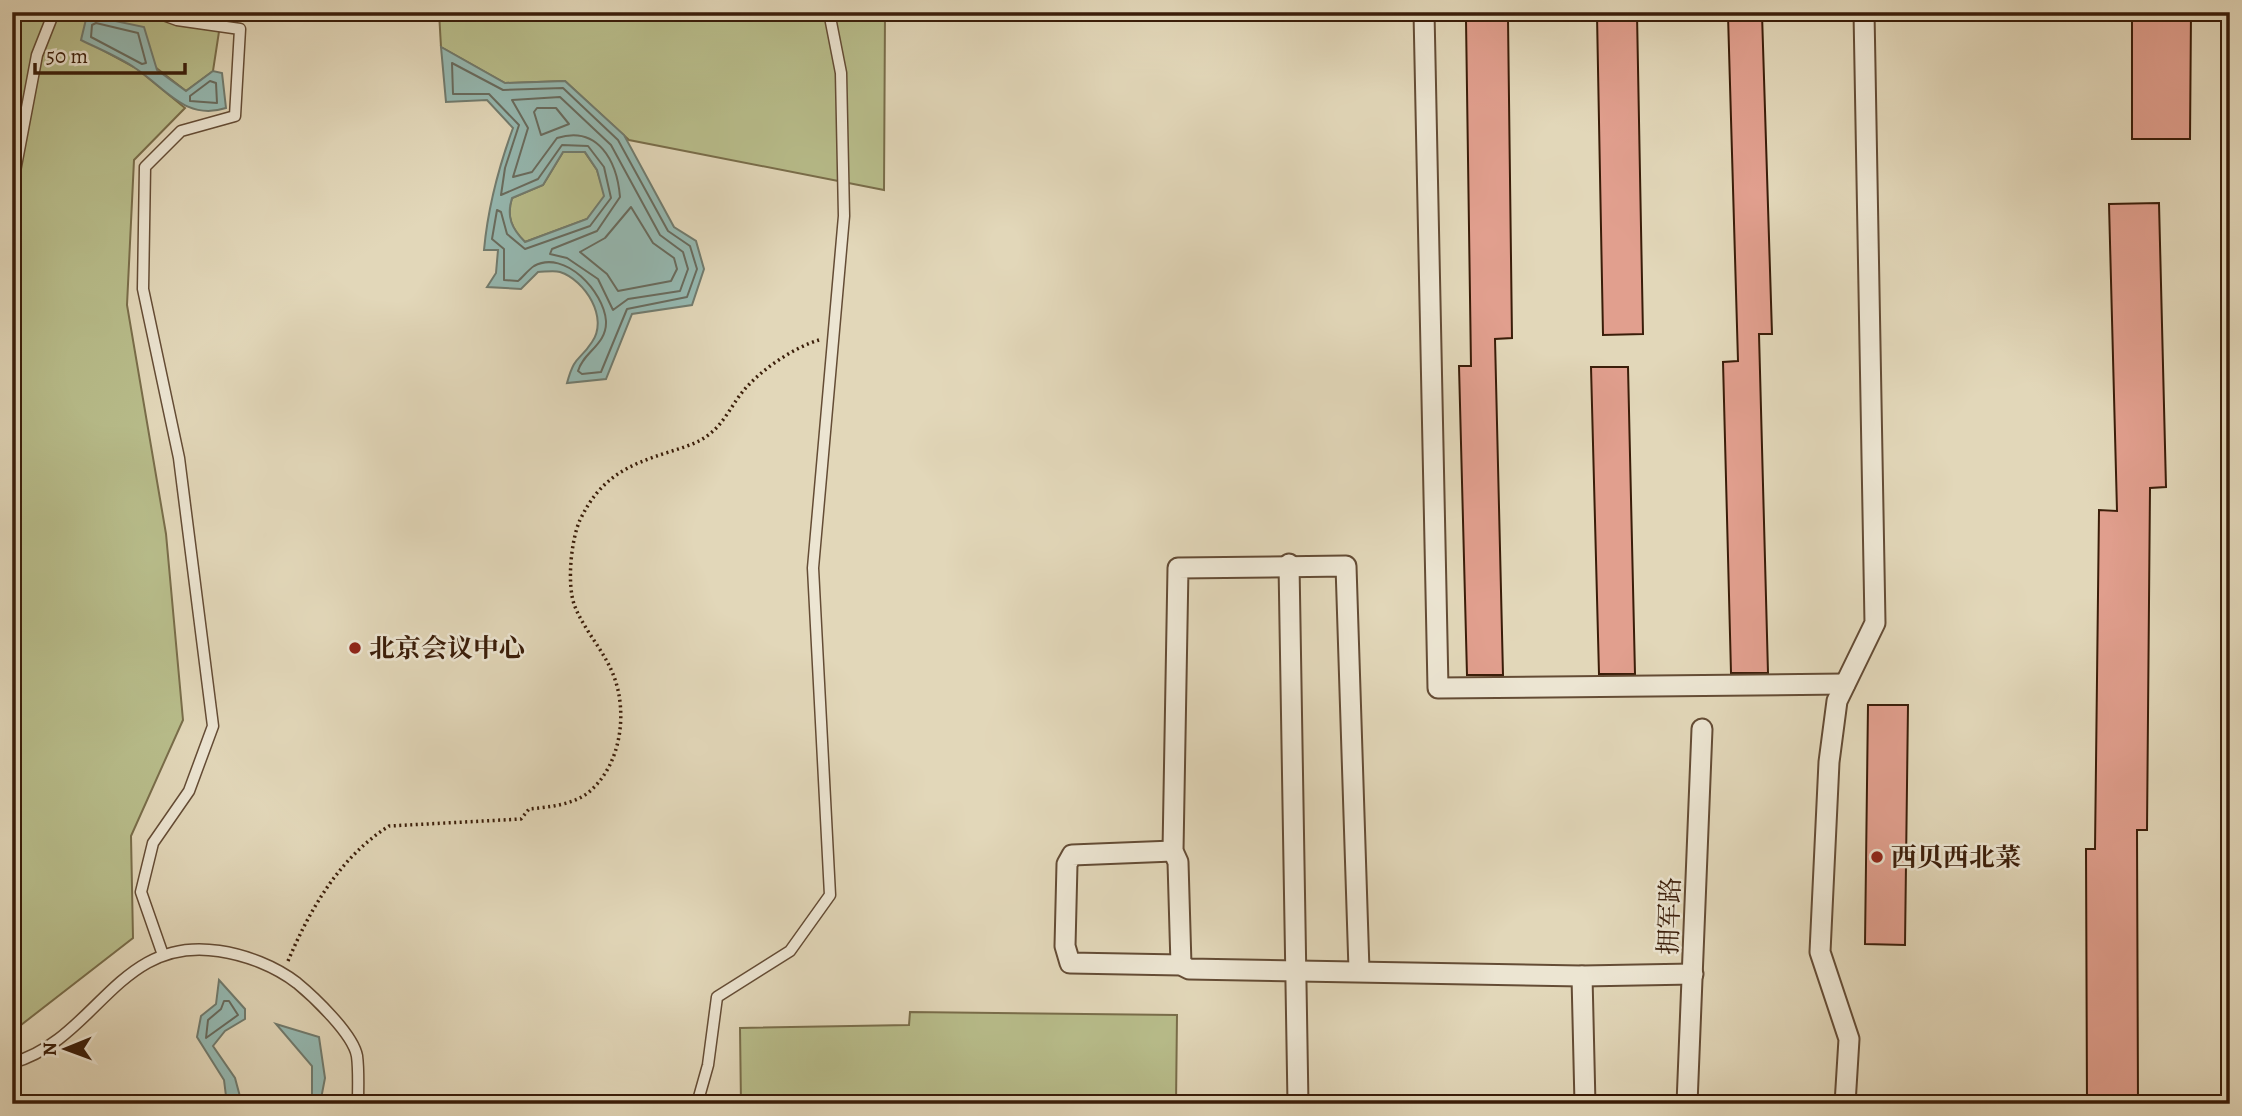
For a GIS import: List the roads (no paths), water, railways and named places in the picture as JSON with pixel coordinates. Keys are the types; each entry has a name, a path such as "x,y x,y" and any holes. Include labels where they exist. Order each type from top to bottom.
{"street":[{"path":"1424,12 1438,688 1845,684"},
{"path":"1845,1104 1849,1039 1820,952 1829,762 1837,701 1875,623 1864,12"},
{"path":"1289,564 1298,1104"},
{"path":"1181,965 1178,862 1173,851 1178,568 1289,564 1346,566 1359,970"},
{"name":"拥军路","path":"1687,1104 1702,729"},
{"path":"1173,851 1072,855 1067,864 1065,946 1070,963 1296,971 1359,970 1582,976 1693,974"},
{"path":"1582,976 1585,1104"}],"lane":[{"path":"12,187 37,55 54,12"},
{"path":"155,12 177,20 240,29 235,116 181,131 145,167 143,289 179,458 213,726 189,791 153,843 141,892 163,955"},
{"path":"697,1104 708,1065 717,997 790,951 830,895 813,568 835,335 844,203 841,73 830,12"},
{"path":"12,1063 63,1036 130,971 163,955 195,947 235,954 284,973 323,1004 357,1053 358,1104"}],"water":[{"path":"87,15 144,27 157,70 186,91 213,71 222,73 226,108 212,111 187,106 129,64 81,40"},
{"path":"441,47 505,83 565,81 624,135 674,227 696,241 704,269 692,305 632,314 606,379 567,383 575,363 592,342 598,322 596,311 586,291 569,276 560,272 538,272 521,289 487,287 496,273 498,250 484,250 488,218 498,173 513,128 487,100 446,102","holes":["563,152 585,152 597,170 604,196 587,219 525,242 511,222 512,198 543,185"]},
{"path":"219,980 245,1009 245,1019 225,1031 213,1046 235,1078 242,1104 227,1104 224,1080 197,1037 201,1016 216,1004"},
{"path":"276,1024 319,1037 325,1078 320,1104 312,1104 312,1066"}],"place":[{"name":"北京会议中心","path":"355,648"},
{"name":"西贝西北菜","path":"1877,857"}]}
